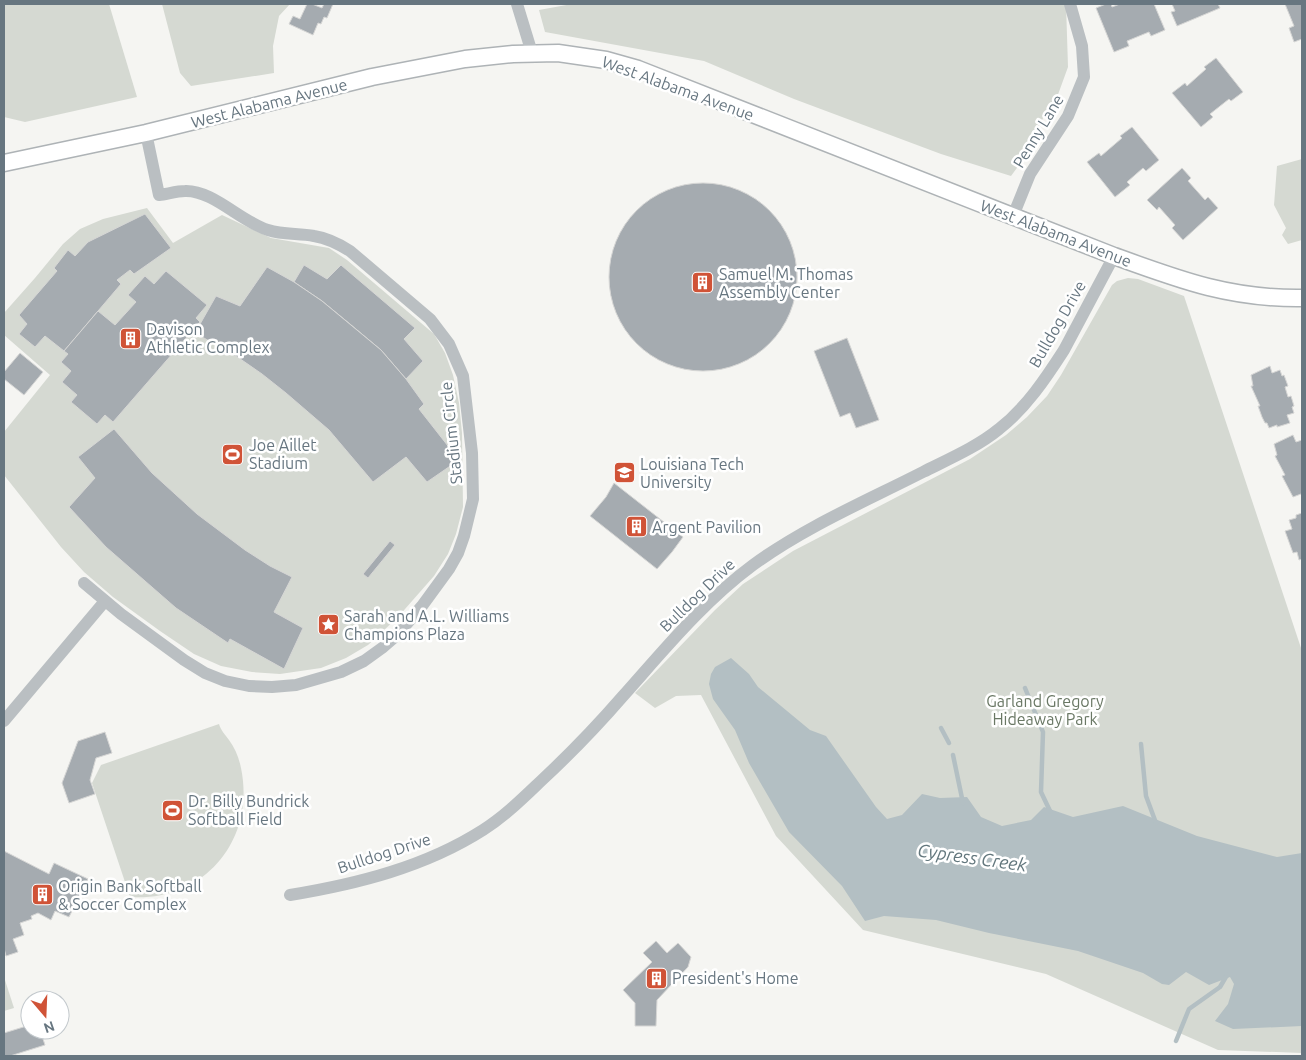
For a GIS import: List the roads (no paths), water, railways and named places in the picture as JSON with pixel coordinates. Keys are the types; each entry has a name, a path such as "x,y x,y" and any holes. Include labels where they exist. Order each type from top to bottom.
{"main road":[{"name":"West Alabama Avenue","path":"4,163 146,133 420,67 475,58 532,53 582,55 638,69 1114,256 1189,283 1211,289 1257,296 1302,298"}],"street":[{"path":"517,4 532,53"},
{"name":"Penny Lane","path":"1013,216 1030,174 1068,116 1084,77 1082,46 1070,4"},
{"name":"Stadium Circle","path":"84,583 184,660 205,673 249,686 296,685 319,680 364,661 397,635 422,606 449,569 458,553 473,499 472,453 463,376 449,344 430,319 350,251 341,246 316,236 268,230 230,210 209,196 186,191 158,196 146,133"},
{"name":"Bulldog Drive","path":"290,895 364,880 418,862 450,848 483,830 514,807 582,742 650,665 729,583 790,540 952,458 999,429 1026,403 1064,350 1114,256"},
{"path":"4,721 105,601"}],"water":[{"name":"Cypress Creek","path":"731,658 749,674 758,687 810,730 826,736 876,807 887,819 902,815 922,794 940,798 967,797 981,817 1002,826 1031,820 1044,807 1073,817 1123,806 1197,836 1277,857 1302,853 1302,1026 1233,1029 1215,1021 1228,1004 1234,984 1230,977 1209,985 1186,972 1169,985 1162,984 1143,973 1078,951 936,920 884,916 865,921 842,886 789,832 749,763 735,730 713,699 709,684 711,674 715,667"}],"waterway":[{"path":"1025,688 1043,732 1041,792 1050,811"},
{"path":"941,728 949,743"},
{"path":"1141,744 1146,796 1156,823"},
{"path":"953,755 963,803"},
{"path":"1176,1041 1189,1009 1220,987 1227,975"}],"place":[{"name":"Samuel M. Thomas Assembly Center","path":"703,283"},
{"name":"Davison Athletic Complex","path":"130,338"},
{"name":"Joe Aillet Stadium","path":"233,454"},
{"name":"Louisiana Tech University","path":"624,473"},
{"name":"Argent Pavilion","path":"636,527"},
{"name":"Sarah and A.L. Williams Champions Plaza","path":"328,625"},
{"name":"Dr. Billy Bundrick Softball Field","path":"172,810"},
{"name":"Origin Bank Softball & Soccer Complex","path":"42,895"},
{"name":"President's Home","path":"656,978"}],"park label":[{"name":"Garland Gregory Hideaway Park","path":"1045,710"}]}
